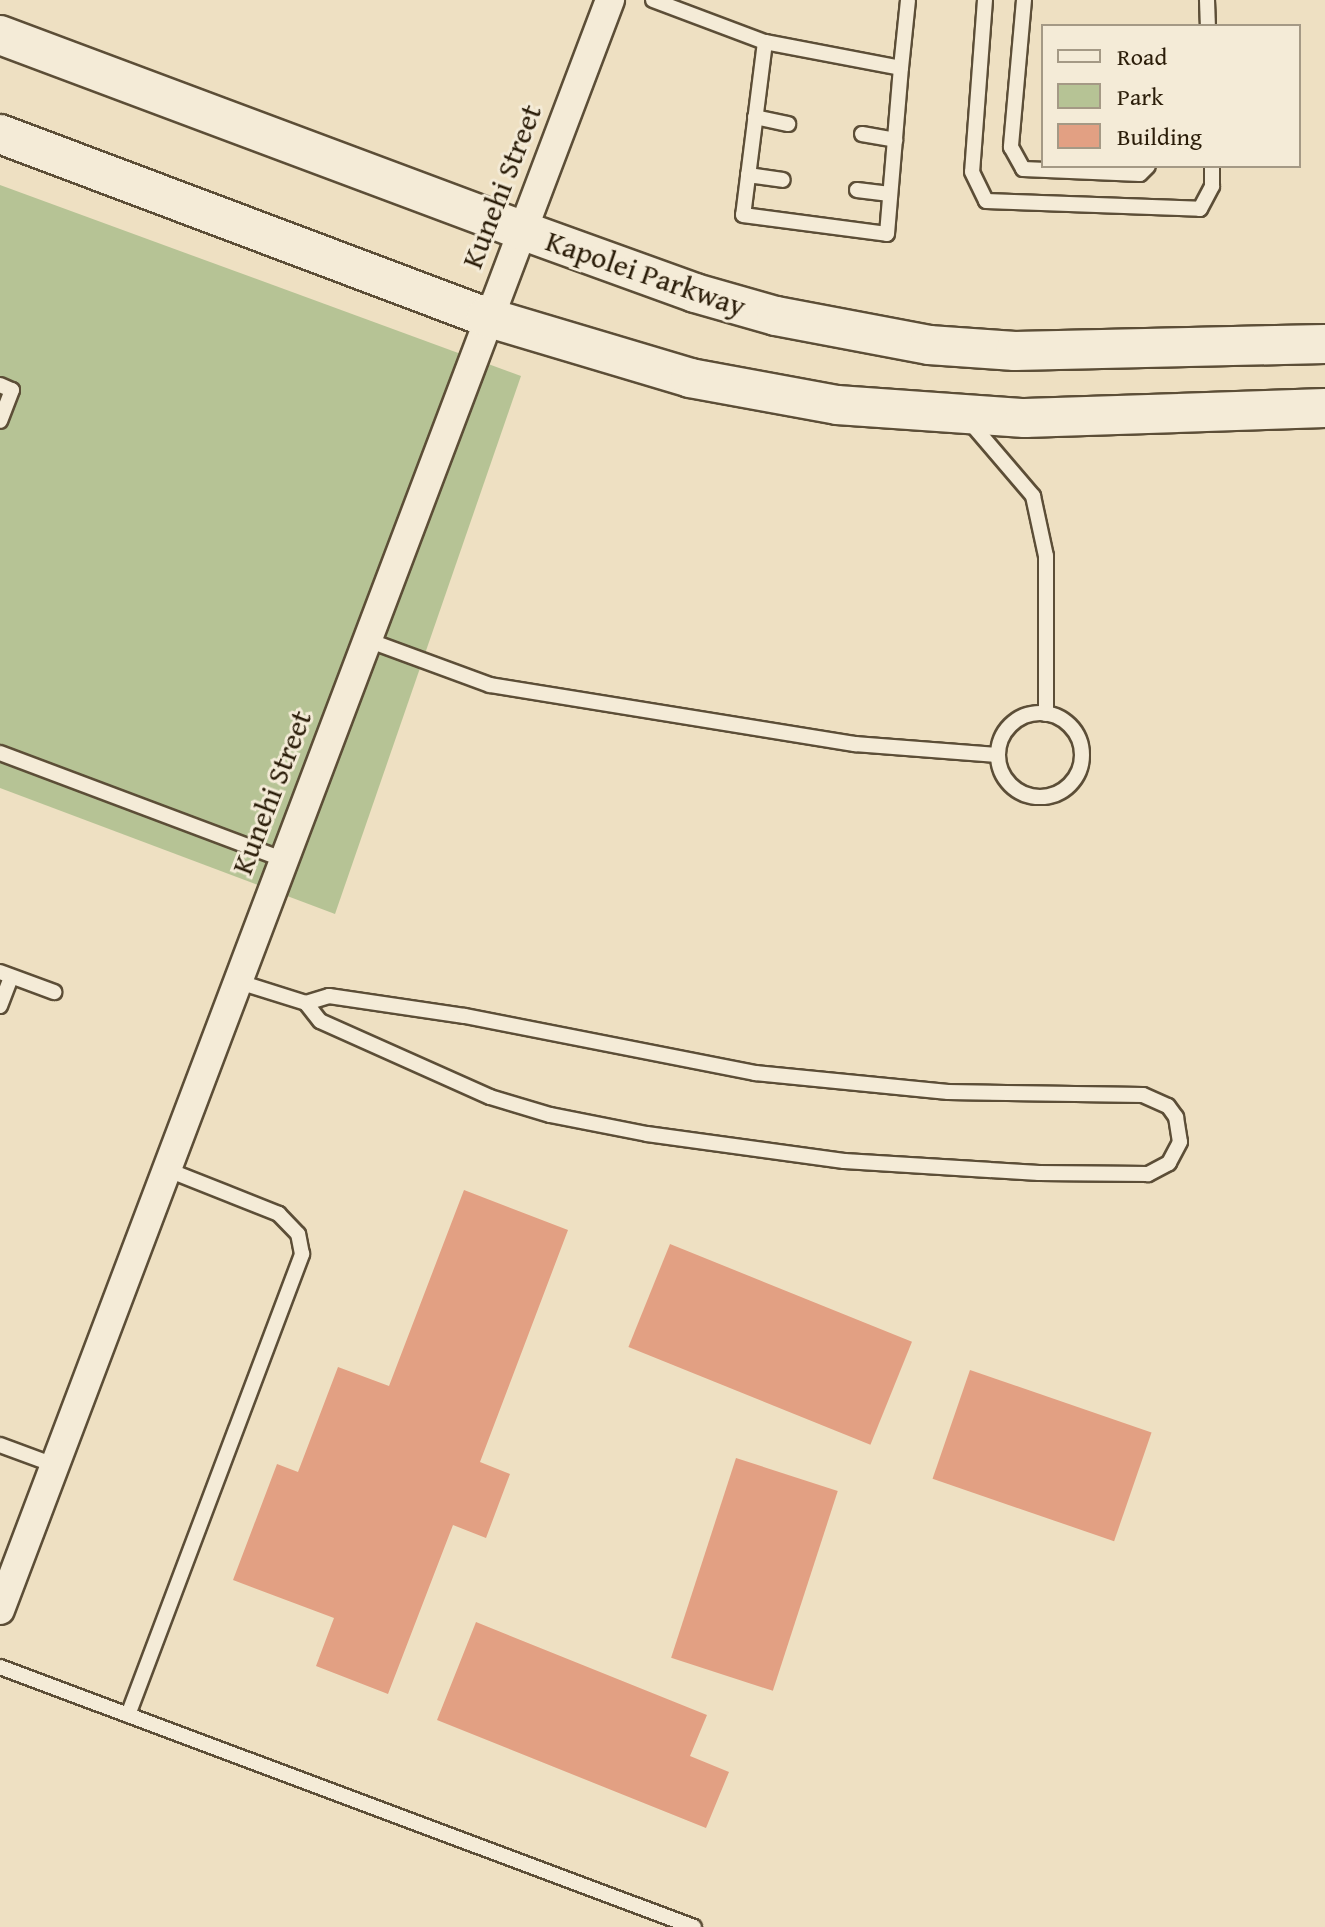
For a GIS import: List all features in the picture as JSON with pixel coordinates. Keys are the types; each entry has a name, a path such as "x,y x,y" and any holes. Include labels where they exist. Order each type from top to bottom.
{"main road":[{"name":"Kapolei Parkway","path":"0,35 521,230 749,308 929,345 1015,351 1325,344"},
{"path":"0,134 486,317 690,378 837,405 1025,418 1325,408"}],"street":[{"name":"Kunehi Street","path":"0,1610 486,317 610,0"}],"lane":[{"path":"653,0 765,42 901,68"},
{"path":"765,42 743,215 887,234 908,0"},
{"path":"985,0 972,172 986,201 1200,209 1212,186 1212,168"},
{"path":"1024,0 1011,147 1023,169 1140,174 1146,168"},
{"path":"1207,0 1208,24"},
{"path":"755,117 788,124"},
{"path":"862,134 895,140"},
{"path":"748,175 783,180"},
{"path":"857,190 890,194"},
{"path":"0,385 12,390 0,421"},
{"path":"964,414 1033,496 1046,556 1046,714"},
{"path":"365,639 490,685 855,744 997,755"},
{"path":"1046,714 1070,726 1082,750 1082,763 1069,786 1045,798 1018,791 1000,769 997,755 1007,728 1018,719 1046,714"},
{"path":"0,753 282,859"},
{"path":"0,1006 6,974 54,992"},
{"path":"236,981 306,1003 329,996 465,1016 662,1058 852,1084 962,1093 1143,1095 1168,1106 1176,1117 1180,1142 1169,1163 1148,1174 1039,1173 844,1161 647,1134 550,1115 490,1097 320,1021 306,1003"},
{"path":"128,1715 302,1254 298,1234 279,1214 166,1169"},
{"path":"0,1445 54,1465"},
{"path":"0,1667 694,1927"}],"green space":[{"path":"0,185 521,376 335,914 0,788"}],"building":[{"path":"464,1190 568,1230 480,1462 510,1474 486,1538 453,1525 388,1694 316,1666 334,1618 233,1580 277,1464 298,1472 338,1367 389,1386"},
{"path":"670,1244 912,1342 870,1445 628,1347"},
{"path":"970,1370 1152,1433 1114,1541 933,1479"},
{"path":"736,1458 838,1491 773,1691 671,1658"},
{"path":"476,1622 707,1715 690,1756 729,1772 706,1828 437,1720"}]}
